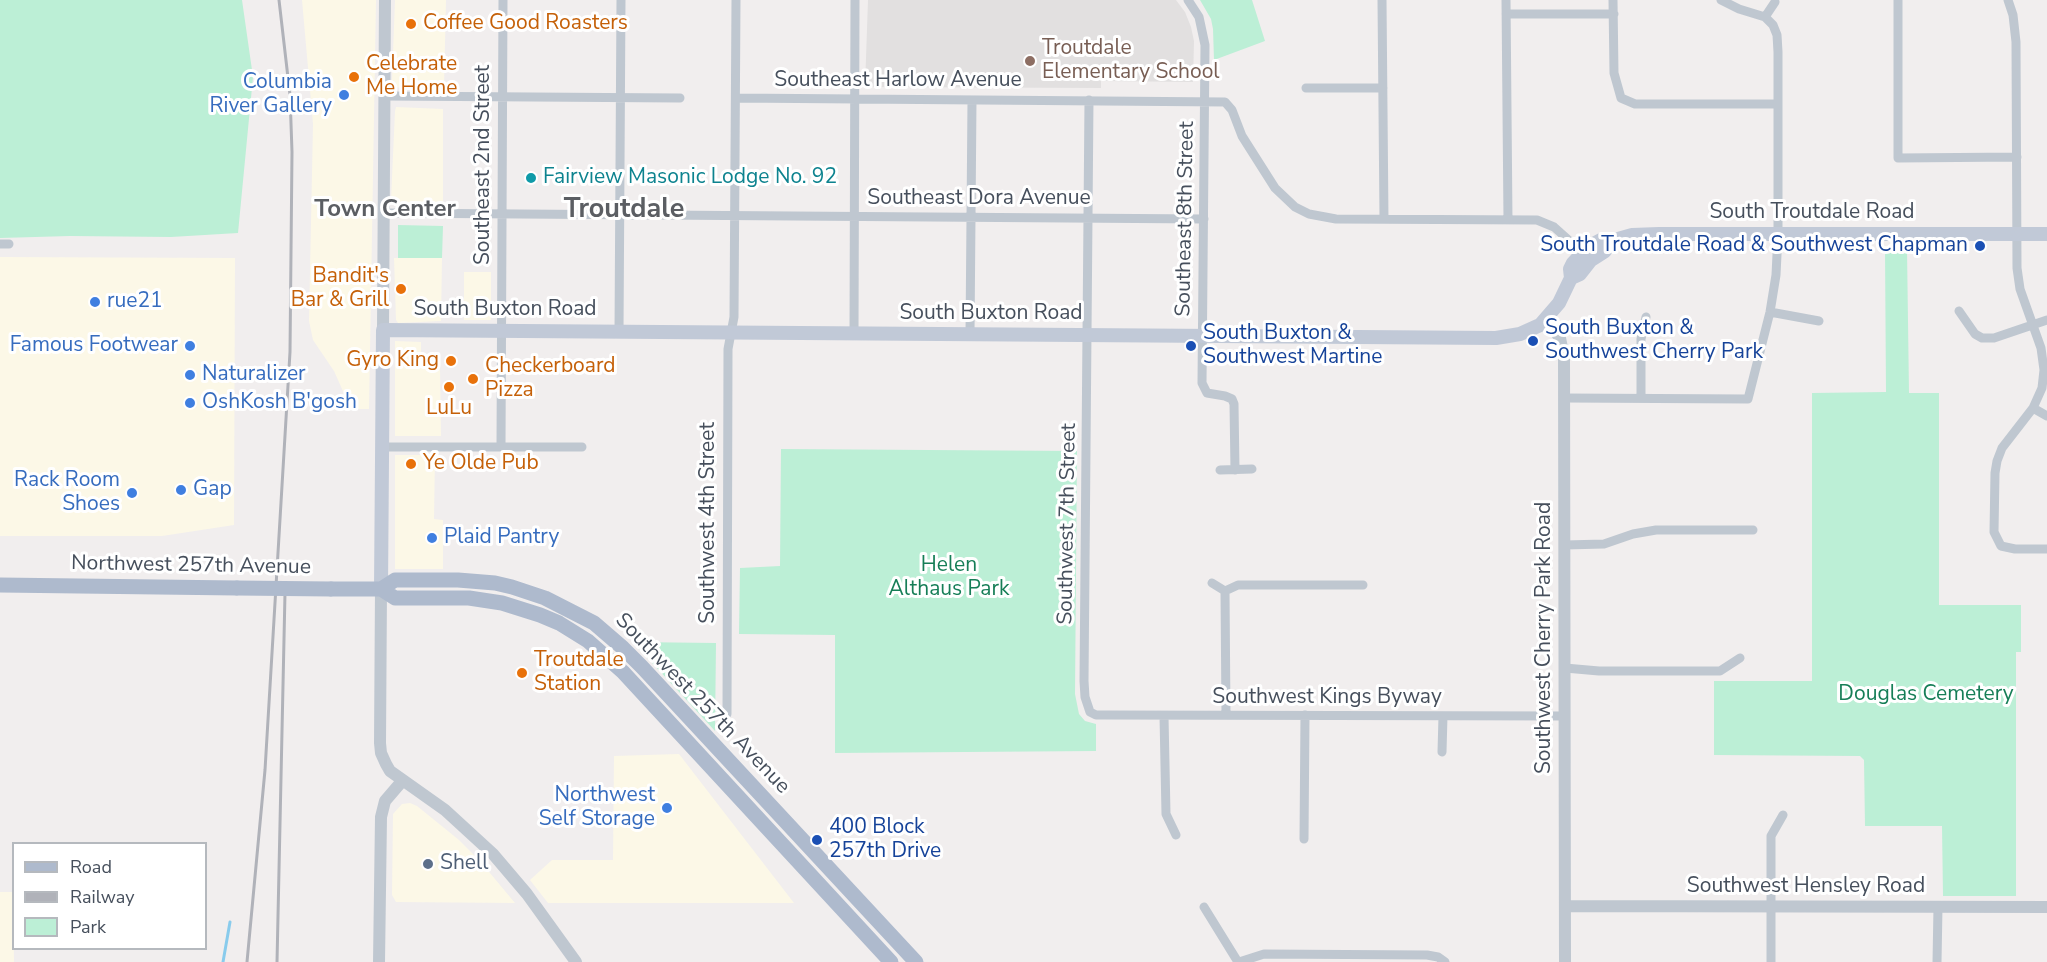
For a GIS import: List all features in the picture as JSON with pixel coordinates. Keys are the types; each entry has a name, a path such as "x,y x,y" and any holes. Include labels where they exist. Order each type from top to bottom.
{"main road":[{"name":"South Troutdale Road","path":"1582,252 1600,240 1611,241 1641,235 2047,234"},
{"name":"South Buxton Road","path":"1571,278 1580,274 1592,260 1605,251 1611,241"},
{"name":"South Buxton Road","path":"383,330 1496,338 1520,334 1540,325 1559,303 1571,278 1570,269 1582,252"},
{"path":"381,589 383,330"},
{"name":"Southwest 257th Avenue","path":"891,962 623,672 588,641 559,623 501,603 469,598 395,598 381,589 395,580 458,580 495,584 545,598 594,623 642,667 916,962"},
{"name":"Northwest 257th Avenue","path":"0,585 381,589"}],"street":[{"path":"383,330 385,0"},
{"name":"Southeast 2nd Street","path":"501,447 503,0"},
{"path":"619,332 621,0"},
{"name":"Southwest 4th Street","path":"727,714 728,349 734,317 736,0"},
{"path":"854,333 855,0"},
{"name":"Southeast 8th Street","path":"1188,0 1199,17 1203,32 1202,383 1204,389 1211,395 1225,396 1232,399 1234,404 1235,470"},
{"path":"1382,0 1384,219 1537,220 1547,223 1564,234 1582,252"},
{"path":"1506,0 1508,220"},
{"path":"1613,0 1614,74 1620,102 1635,104 1778,104"},
{"path":"1565,398 1748,399 1770,312 1776,275 1778,234 1777,35 1773,25 1765,17 1720,0"},
{"path":"1898,0 1898,158 2017,157"},
{"path":"2008,0 2013,15 2016,42 2018,279 2043,359 2044,370 2042,388 2033,408 2002,448 1997,460 1994,532 2001,546 2016,549 2047,549"},
{"path":"1765,17 1774,2"},
{"path":"1506,14 1614,14"},
{"path":"1306,88 1383,88"},
{"path":"384,96 680,98"},
{"name":"Southeast Harlow Avenue","path":"736,98 1221,101 1229,105 1242,136 1275,188 1295,207 1321,217 1384,219"},
{"path":"970,334 972,100"},
{"name":"Southwest 7th Street","path":"1089,100 1084,681 1085,697 1090,712"},
{"name":"Southeast Dora Avenue","path":"383,213 1204,219"},
{"path":"1959,311 1975,333 1982,338 1994,338 2047,320"},
{"path":"1770,312 1819,321"},
{"path":"1641,398 1641,339 1646,316"},
{"name":"Southwest Cherry Park Road","path":"1546,319 1557,331 1563,347 1565,398 1565,962"},
{"path":"2033,408 2047,416"},
{"path":"382,447 582,447"},
{"path":"1220,470 1252,470"},
{"path":"1565,545 1604,544 1634,534 1656,530 1753,530"},
{"path":"1212,584 1225,591"},
{"path":"1225,591 1238,585 1363,585"},
{"path":"381,589 381,753 390,771 445,810 493,854 527,894 576,962"},
{"path":"1225,591 1226,715"},
{"path":"1565,668 1599,671 1720,671 1740,658"},
{"name":"Southwest Kings Byway","path":"1090,712 1096,715 1164,716 1565,716"},
{"path":"1164,716 1166,814 1176,835"},
{"path":"1304,839 1305,716"},
{"path":"1442,752 1443,716"},
{"path":"380,962 381,817 385,801 403,780"},
{"path":"1771,962 1771,836 1783,815"},
{"name":"Southwest Hensley Road","path":"1565,906 2047,907"},
{"path":"1204,907 1238,962 1264,954 1361,958 1433,955 1445,962"},
{"path":"1937,962 1938,907"}],"shaded area":[{"path":"302,0 376,0 369,409 351,409 334,371 313,340 309,321 313,124"},
{"path":"395,0 446,0 444,87 402,88 394,84 392,80"},
{"name":"Troutdale Elementary School","path":"868,0 1176,0 1185,12 1194,41 1193,82 1101,81 1101,88 865,87"},
{"path":"396,107 443,109 443,205 399,205 391,200"},
{"path":"0,257 235,258 234,525 162,536 0,536"},
{"path":"394,258 442,258 441,321 398,323 396,320"},
{"path":"464,272 491,272 491,320 464,320"},
{"path":"395,341 421,342 421,367 440,368 441,436 395,436"},
{"path":"395,455 435,455 434,519 443,520 443,569 395,569"},
{"name":"Northwest Self Storage","path":"679,754 794,903 548,903 530,880 552,860 613,860 614,756"},
{"path":"410,803 417,806 459,840 515,903 396,902 392,895 393,814 402,804"},
{"path":"0,892 12,892 14,962 0,962"}],"green space":[{"path":"0,0 242,0 253,77 238,233 171,237 0,238"},
{"path":"1200,0 1252,0 1265,41 1214,60 1211,19"},
{"path":"398,225 443,226 442,258 398,258"},
{"name":"Douglas Cemetery","path":"1907,249 1909,393 1939,393 1939,605 2021,605 2021,652 2016,652 2016,896 1943,896 1942,826 1865,826 1864,760 1860,756 1714,755 1714,681 1812,681 1812,393 1886,392 1885,250"},
{"name":"Helen Althaus Park","path":"781,449 1077,451 1075,694 1079,714 1085,721 1096,724 1096,751 835,753 835,635 739,634 740,568 780,566"},
{"path":"633,642 716,643 715,731 644,654"}],"waterway":[{"path":"223,962 230,922"}],"railway":[{"path":"247,962 265,770 290,352 292,152 290,95 279,0"},
{"path":"277,962 285,593"}],"place":[{"name":"Coffee Good Roasters","path":"411,24"},
{"name":"Troutdale Elementary School","path":"1030,61"},
{"name":"Celebrate Me Home","path":"354,77"},
{"name":"Columbia River Gallery","path":"344,95"},
{"name":"Fairview Masonic Lodge No. 92","path":"531,178"},
{"name":"South Troutdale Road & Southwest Chapman","path":"1980,246"},
{"name":"Bandit's Bar & Grill","path":"401,289"},
{"name":"rue21","path":"95,302"},
{"name":"South Buxton & Southwest Cherry Park","path":"1533,341"},
{"name":"Famous Footwear","path":"190,346"},
{"name":"South Buxton & Southwest Martine","path":"1191,346"},
{"name":"Gyro King","path":"451,361"},
{"name":"Naturalizer","path":"190,375"},
{"name":"Checkerboard Pizza","path":"473,379"},
{"name":"LuLu","path":"449,387"},
{"name":"OshKosh B'gosh","path":"190,403"},
{"name":"Ye Olde Pub","path":"411,464"},
{"name":"Gap","path":"181,490"},
{"name":"Rack Room Shoes","path":"132,493"},
{"name":"Plaid Pantry","path":"432,538"},
{"name":"Troutdale Station","path":"522,673"},
{"name":"Northwest Self Storage","path":"667,808"},
{"name":"400 Block 257th Drive","path":"817,840"},
{"name":"Shell","path":"428,864"}],"district":[{"name":"Town Center","path":"385,210"},
{"name":"Troutdale","path":"624,210"}]}
